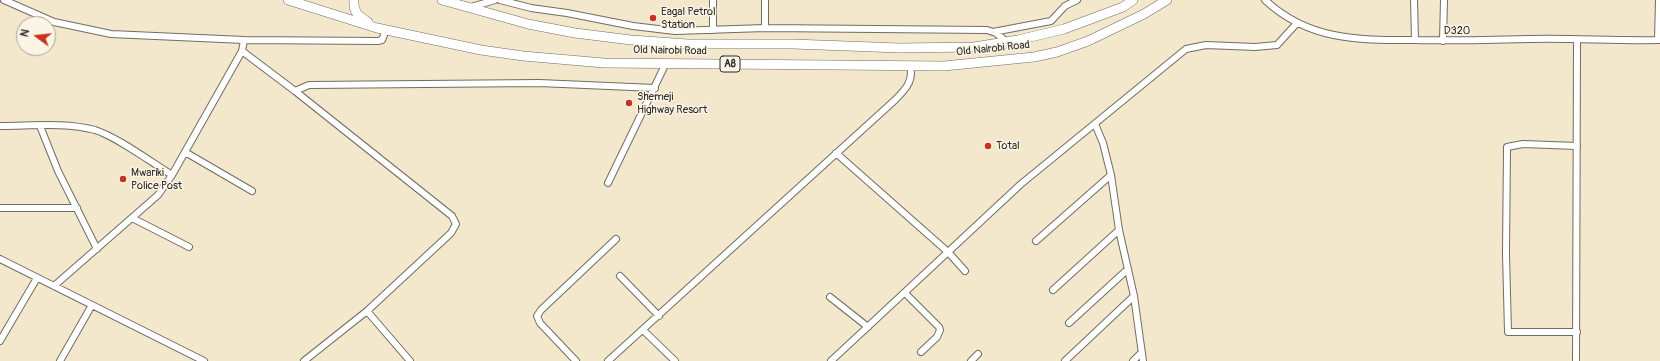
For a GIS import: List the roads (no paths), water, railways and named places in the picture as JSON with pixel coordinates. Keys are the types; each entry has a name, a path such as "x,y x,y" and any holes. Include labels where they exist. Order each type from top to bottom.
{"highway":[{"name":"Old Nairobi Road","path":"288,0 382,29 481,50 524,56 604,63 910,66 944,66 1034,57 1057,52 1088,41 1167,0"},
{"path":"354,0 357,15 382,29"},
{"name":"Old Nairobi Road","path":"442,0 528,24 575,33 631,40 688,44 793,44 941,48 974,47 1007,42 1064,29 1123,7 1133,0"},
{"path":"1123,7 1127,8 1131,12 1130,18 1127,22"}],"street":[{"path":"4,0 54,22 111,34 244,40 378,41 382,40 382,29"},
{"path":"471,7 495,0"},
{"path":"500,0 531,8 567,13 644,28 675,31 765,28 987,30 993,32 1007,42"},
{"path":"531,0 531,8"},
{"path":"713,0 713,30"},
{"path":"765,0 765,28"},
{"path":"993,32 1051,21 1065,6 1077,0"},
{"name":"D320","path":"1265,0 1297,24 1319,32 1374,41 1532,39 1659,40"},
{"path":"1414,0 1415,40"},
{"path":"1443,41 1444,0"},
{"path":"1659,0 1659,40"},
{"path":"831,361 1021,184 1186,49 1206,45 1255,47 1277,45 1297,24"},
{"path":"54,286 158,195 172,175 242,51 244,40"},
{"path":"1576,361 1577,40"},
{"path":"242,51 295,91 454,219 456,224 451,233 367,311 304,361"},
{"path":"608,182 666,63"},
{"path":"608,361 908,88 912,72 910,66"},
{"path":"295,91 309,85 539,83 654,88"},
{"path":"1095,124 1103,143 1111,175 1119,230 1134,296 1143,361"},
{"path":"0,126 70,126 96,131 110,136 172,175"},
{"path":"40,126 58,171 97,249"},
{"path":"1576,332 1508,332 1506,254 1507,147 1523,144 1577,146"},
{"path":"185,152 252,192"},
{"path":"836,153 948,252 965,271"},
{"path":"1036,241 1111,175"},
{"path":"0,208 77,208"},
{"path":"132,218 189,247"},
{"path":"1053,290 1119,230"},
{"path":"576,361 540,323 537,316 545,306 616,239"},
{"path":"0,259 204,361"},
{"path":"1069,323 1128,269"},
{"path":"620,276 658,316"},
{"path":"0,341 37,278"},
{"path":"905,293 940,328 940,332 937,337 921,352"},
{"path":"1065,361 1134,296"},
{"path":"830,297 868,327"},
{"path":"60,361 92,305"},
{"path":"367,311 410,361"},
{"path":"643,330 675,361"},
{"path":"1133,361 1141,353"},
{"path":"971,361 978,354"}],"place":[{"name":"Eagal Petrol Station","path":"653,18"},
{"name":"Shemeji Highway Resort","path":"629,103"},
{"name":"Total","path":"988,146"},
{"name":"Mwariki Police Post","path":"123,179"}]}
